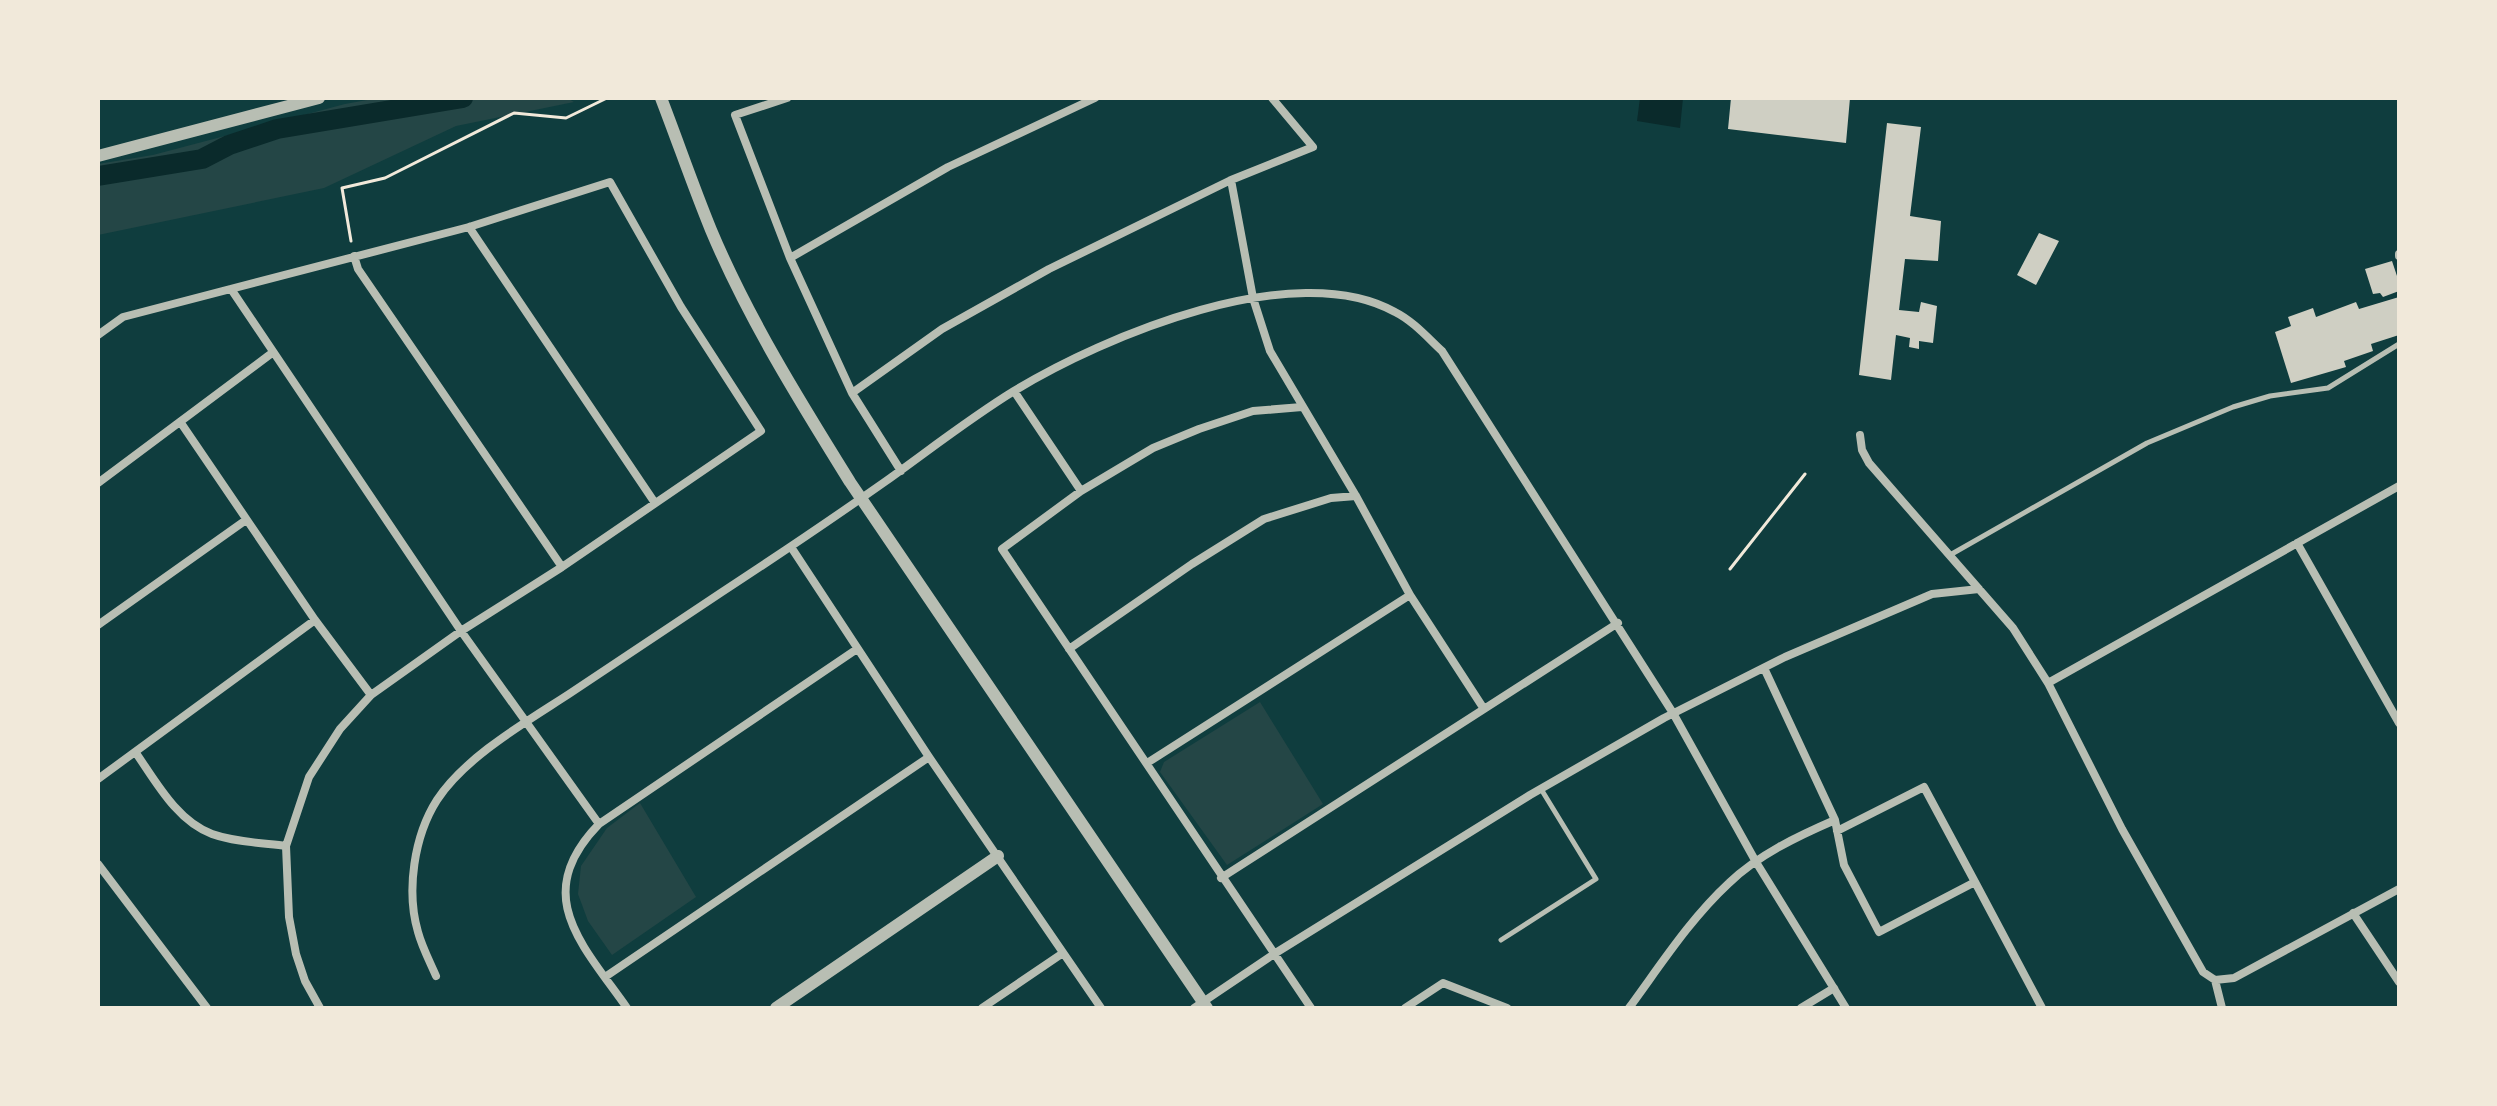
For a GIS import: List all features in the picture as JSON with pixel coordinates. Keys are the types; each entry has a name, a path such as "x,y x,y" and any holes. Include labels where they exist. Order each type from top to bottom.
{"street":[{"path":"98,156 319,98"},
{"path":"661,98 712,231 799,400 850,482 1201,1006 1274,954 1541,789 1673,713 1764,668 1932,594 1979,589"},
{"path":"787,98 735,115 790,258 852,393 901,471"},
{"path":"790,258 948,167 1095,98"},
{"path":"852,393 942,329 1049,269 1231,180 1313,147 1272,98"},
{"path":"1231,180 1253,298 1270,351 1356,496 1410,595 1484,709"},
{"path":"98,335 123,317 469,227 610,182 681,307 761,431 562,567 461,631 371,695 340,729 309,777 286,846 293,941 305,981 320,1008"},
{"path":"469,227 655,503"},
{"path":"354,256 358,269 562,567"},
{"path":"231,289 461,631 599,824"},
{"path":"436,976 418,932 413,901 414,869 422,835 435,802 457,773 525,722 791,547 1014,391 1100,346 1191,313 1253,298 1299,293 1334,294 1368,300 1395,311 1442,351 1618,623 1673,713 1756,862 1846,1008"},
{"path":"98,483 272,353"},
{"path":"1014,391 1081,491"},
{"path":"1302,407 1253,411 1153,448 1081,491 1002,549 1311,1008"},
{"path":"181,423 315,620 371,695"},
{"path":"1860,435 1862,450 1869,463 2013,628 2048,683 2122,829 2203,972 2215,980 2234,978 2399,889"},
{"path":"2048,683 2399,486"},
{"path":"1069,649 1192,564 1264,519 1331,498 1356,496"},
{"path":"98,625 246,520"},
{"path":"2297,543 2399,723"},
{"path":"791,547 929,757 1101,1008"},
{"path":"1147,763 1410,595"},
{"path":"98,779 315,620"},
{"path":"1221,878 1618,623"},
{"path":"627,1008 573,929 565,904 565,880 572,858 583,840 599,824 857,649"},
{"path":"1764,668 1835,820 1844,865 1879,932 1975,882"},
{"path":"136,753 167,797 189,820 210,833 286,846"},
{"path":"605,977 929,757"},
{"path":"1837,831 1924,787 2042,1008"},
{"path":"1629,1008 1685,932 1729,882 1767,855 1835,820"},
{"path":"776,1008 998,856"},
{"path":"98,864 207,1008"},
{"path":"2353,913 2399,982"},
{"path":"982,1008 1063,953"},
{"path":"2215,980 2222,1008"},
{"path":"1405,1008 1443,983 1507,1008"},
{"path":"1801,1008 1834,988"}],"lane":[{"path":"1950,555 2147,443 2233,407 2270,396 2328,388 2399,344"},
{"path":"1501,940 1596,879 1541,789"}],"path":[{"path":"354,256 342,188 385,178 514,113 566,118 607,98"},
{"path":"1730,569 1805,474"}],"shaded area":[{"path":"378,98 567,98 574,102 456,126 324,188 98,235 98,164 153,155"},
{"path":"1640,98 1683,98 1680,128 1637,121"},
{"path":"1260,702 1323,804 1227,865 1160,772 1164,762"},
{"path":"640,803 696,897 612,955 588,921 578,894 581,866 607,828"}],"building":[{"path":"1731,98 1850,98 1846,143 1728,129"},
{"path":"1887,123 1921,127 1910,216 1941,221 1938,261 1905,259 1899,310 1919,312 1921,302 1937,306 1933,343 1919,341 1919,349 1909,347 1910,338 1896,335 1891,380 1859,375"},
{"path":"2039,233 2059,241 2036,285 2017,275"},
{"path":"2392,261 2399,291 2383,297 2380,293 2373,294 2365,269"},
{"path":"2399,297 2399,335 2371,344 2373,351 2344,361 2346,367 2291,383 2275,332 2291,326 2288,317 2313,308 2316,317 2356,302 2359,309"}],"waterway":[{"path":"98,176 202,159 229,145 277,129 463,98"}]}
